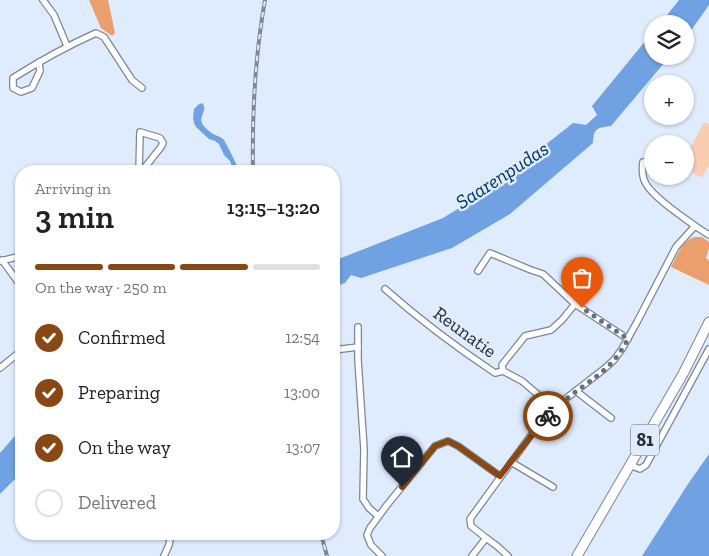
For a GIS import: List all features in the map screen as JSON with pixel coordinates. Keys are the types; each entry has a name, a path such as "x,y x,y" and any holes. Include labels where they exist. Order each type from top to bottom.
{"main road":[{"name":"81","path":"576,556 683,374 709,322"}],"street":[{"path":"43,0 54,15 67,46"},
{"path":"39,62 40,71 32,88 21,92 13,88 13,78 39,62 67,46 96,33 104,37 132,80 142,88"},
{"path":"140,165 140,132 160,138 163,142 145,165"},
{"path":"643,162 642,171 645,183 658,197 709,236"},
{"path":"508,556 471,526 470,519 500,476 555,407 614,360 628,339 676,247 695,226"},
{"path":"478,271 490,253 543,274 575,304 628,339"},
{"path":"15,258 1,261 15,278"},
{"name":"Reunatie","path":"384,289 455,346 495,373 504,371 522,381 555,407"},
{"path":"504,371 502,365 526,336 550,330 562,320 575,304"},
{"path":"358,327 358,360 364,449 363,499 378,516"},
{"path":"340,349 358,347"},
{"path":"630,465 640,469 646,465 709,350"},
{"path":"0,368 15,356"},
{"path":"576,391 610,418"},
{"path":"382,556 370,545 368,535 370,528 435,446 448,441 500,476"},
{"path":"511,462 553,486"},
{"path":"472,556 486,538"},
{"path":"164,556 170,540"}],"shaded area":[{"path":"89,0 108,0 115,33 112,36 101,28"},
{"path":"704,122 709,125 709,165 702,178 694,173 694,140"},
{"path":"695,237 702,237 709,242 706,258 709,261 709,285 671,267 683,245"}],"water":[{"path":"679,0 709,0 709,5 694,26 694,15 667,15"},
{"path":"644,43 644,65 662,65 654,75 644,75 644,87 611,126 602,127 597,130 594,134 593,143 510,214 452,248 361,278 351,275 345,283 340,285 340,258 443,218 487,191 573,123 586,125 597,115 592,106"},
{"path":"202,103 204,106 201,119 203,125 223,139 236,165 232,165 219,144 209,139 196,127 193,118 194,109"},
{"path":"15,436 15,479 0,494 0,453"},
{"path":"709,454 709,556 642,556 688,484"}],"railway":[{"path":"253,165 255,85 265,0"},
{"path":"323,540 327,556"}],"way so far":[{"path":"548,416 555,407 614,360 628,339 582,308"}],"route":[{"path":"402,487 435,446 448,441 500,476 548,416"}],"water label":[{"name":"Saarenpudas","path":"502,175"}]}
